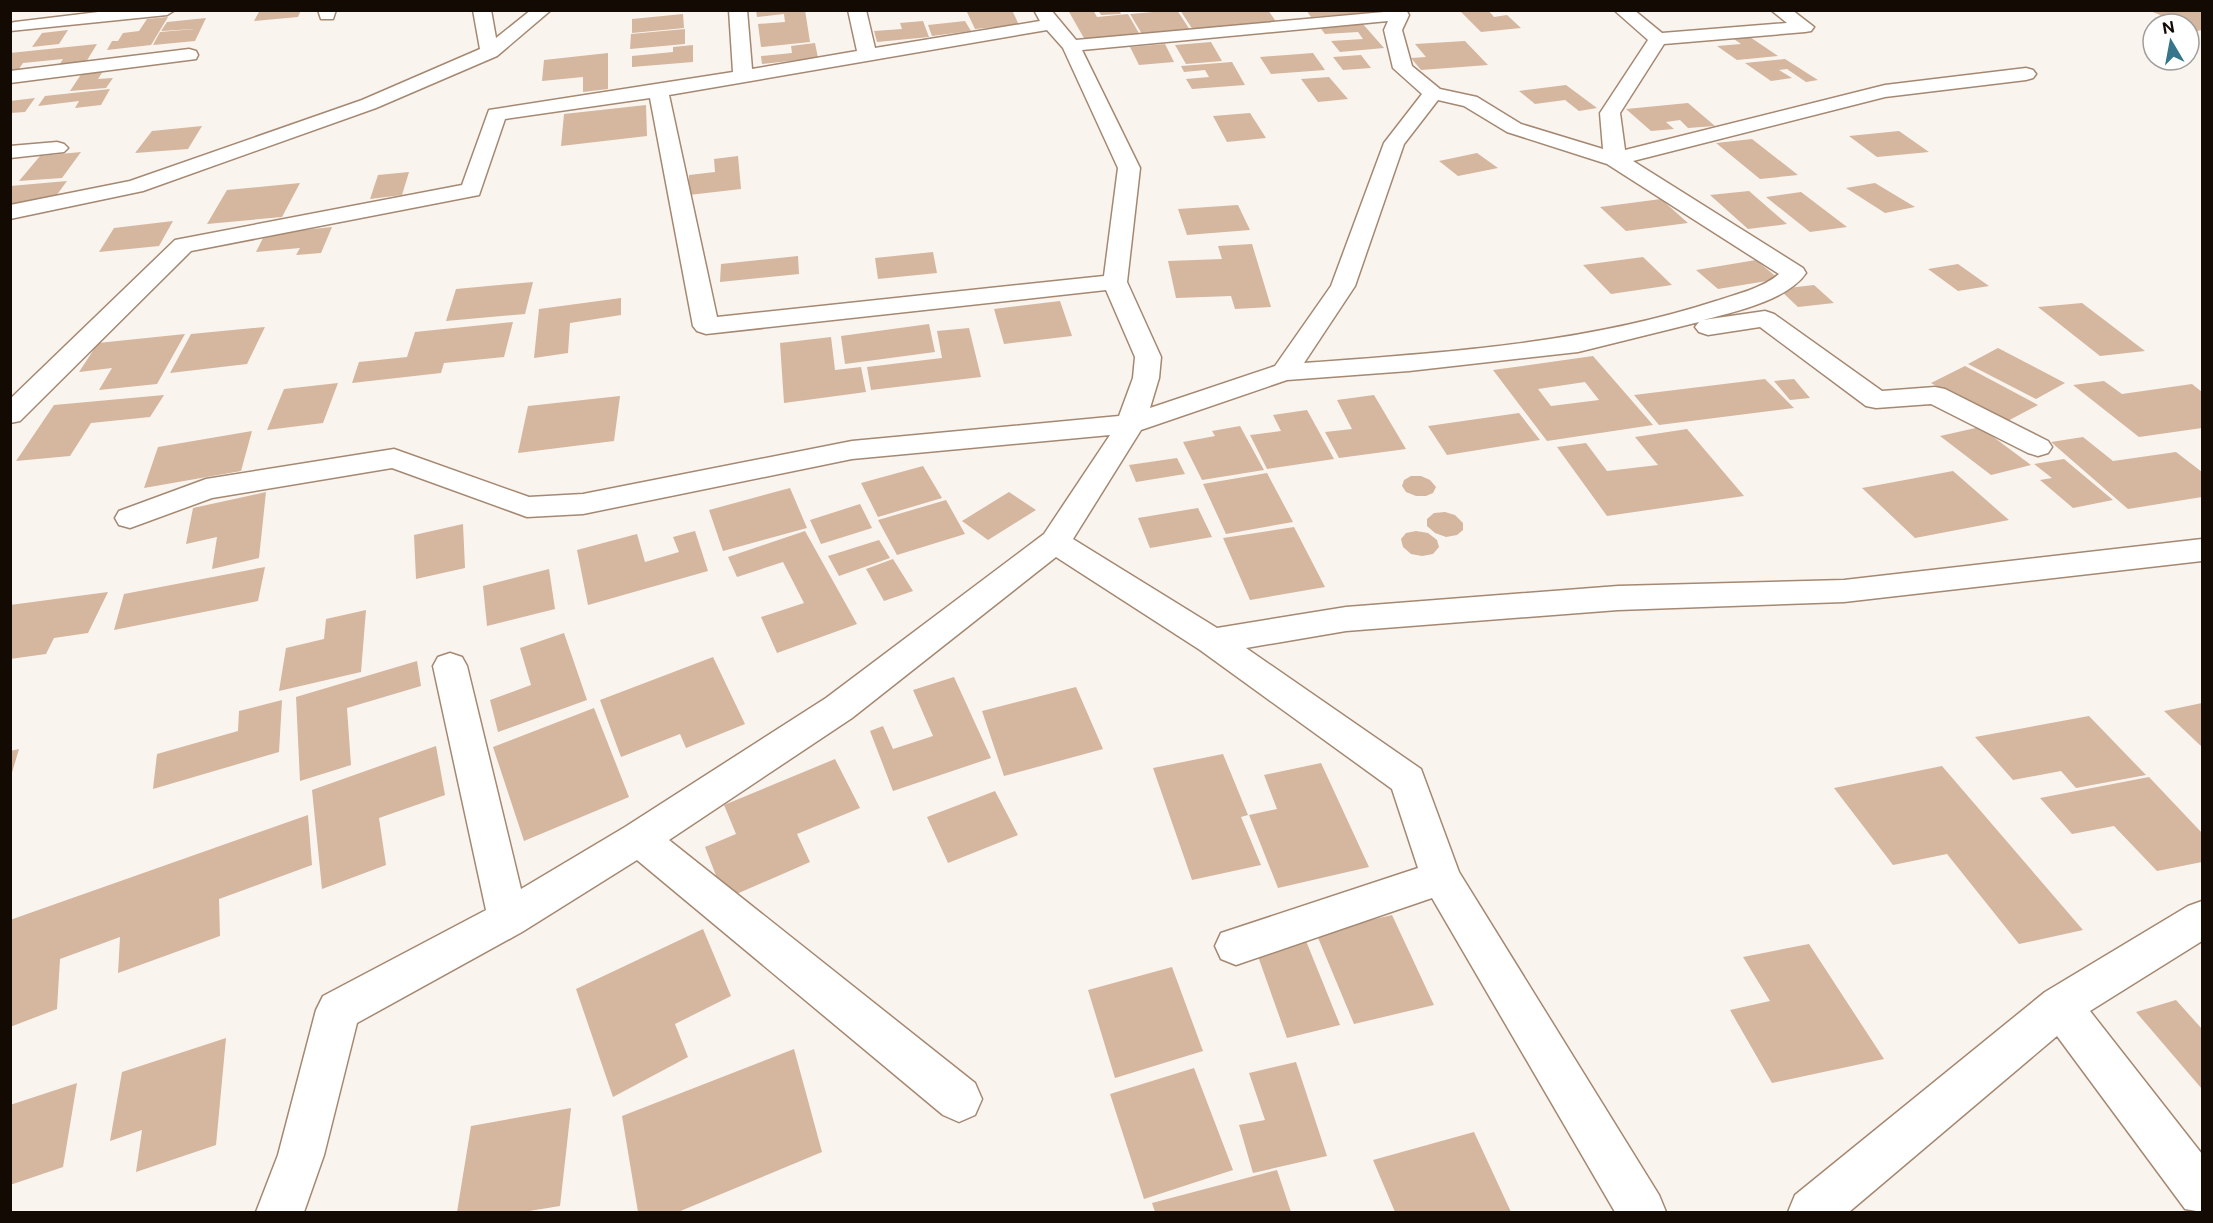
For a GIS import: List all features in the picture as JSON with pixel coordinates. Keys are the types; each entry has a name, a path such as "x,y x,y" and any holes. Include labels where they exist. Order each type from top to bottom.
{"street":[{"path":"13,30 26,10"},
{"path":"13,30 167,10"},
{"path":"482,10 490,52"},
{"path":"10,212 135,186 369,104 490,52 543,10"},
{"path":"738,10 743,75"},
{"path":"857,10 868,57"},
{"path":"1622,10 1658,39 1805,27 1779,10"},
{"path":"10,415 183,245 471,190 496,114 658,91 743,75 1055,27 1398,13 1393,30 1403,68 1433,93 1470,101 1515,128 1615,159 1794,273 1772,288 1710,311 1578,344"},
{"path":"280,1212 301,1155 338,1010 508,919 639,839 839,708 1055,542 1131,424 1146,378 1148,357 1115,282 1130,168 1055,27"},
{"path":"1615,159 1610,113 1658,39"},
{"path":"10,77 189,55"},
{"path":"1615,159 1885,91 2026,74"},
{"path":"658,91 706,326 1115,282"},
{"path":"1284,372 1343,286 1394,143 1433,93"},
{"path":"10,152 57,148"},
{"path":"130,518 206,489 394,458 527,507 583,504 852,450 1131,424 1284,372 1409,363 1578,344 1765,319 1876,400 1935,395 2038,447"},
{"path":"1055,542 1212,641 1408,780 1441,878 1642,1212"},
{"path":"1212,641 1346,619 1618,598 1844,591 2202,550"},
{"path":"450,666 508,919"},
{"path":"639,839 959,1099"},
{"path":"1236,946 1441,878"},
{"path":"1812,1212 2060,1006 2202,919"},
{"path":"2060,1006 2202,1192"}],"building":[{"path":"260,10 301,10 298,17 254,21"},
{"path":"756,10 805,10 810,42 761,47 758,24 785,22 784,14 757,17"},
{"path":"966,10 1012,10 1019,25 975,29"},
{"path":"1068,10 1093,10 1097,17 1128,14 1140,35 1085,40"},
{"path":"1098,10 1119,10 1121,14 1101,15"},
{"path":"1177,10 1190,30 1142,34 1130,14"},
{"path":"1180,10 1268,10 1277,23 1193,30"},
{"path":"1306,10 1365,10 1367,13 1311,17"},
{"path":"1459,10 1488,10 1494,17 1507,15 1521,28 1481,32"},
{"path":"2197,10 2200,12 2153,12"},
{"path":"683,14 684,28 632,33 632,19"},
{"path":"168,17 151,45 107,50 112,41 118,41 123,33 139,31 147,19"},
{"path":"206,18 195,41 153,45 160,32 195,29 161,31 167,22"},
{"path":"923,21 929,37 877,42 874,31 902,29 900,23"},
{"path":"965,21 971,31 932,36 928,25"},
{"path":"1362,23 1384,48 1340,52 1331,41 1363,39 1358,32 1325,34 1319,26"},
{"path":"685,29 685,44 630,49 631,34"},
{"path":"68,30 59,44 32,47 42,33"},
{"path":"1747,35 1778,56 1737,60 1717,46 1741,44 1731,37"},
{"path":"1465,41 1488,65 1421,70 1411,58 1426,57 1415,44"},
{"path":"1211,42 1222,61 1186,64 1175,45"},
{"path":"815,43 818,58 762,64 761,56 792,53 791,46"},
{"path":"97,44 86,62 59,65 63,59 23,63 17,72 10,73 10,53"},
{"path":"1165,44 1174,62 1139,65 1130,47"},
{"path":"693,45 693,62 632,67 632,56 673,52 673,47"},
{"path":"608,53 608,89 583,92 583,77 542,81 544,60"},
{"path":"1313,53 1325,70 1271,74 1260,57"},
{"path":"1361,55 1371,68 1343,70 1333,57"},
{"path":"1785,59 1818,80 1806,82 1787,69 1779,70 1792,78 1771,81 1745,63"},
{"path":"1232,62 1245,85 1192,89 1186,79 1209,77 1205,70 1184,72 1181,66"},
{"path":"105,68 98,79 113,78 106,88 70,91 84,70"},
{"path":"1329,77 1348,99 1318,102 1301,79"},
{"path":"1566,85 1597,108 1579,111 1565,100 1535,104 1519,91"},
{"path":"110,89 101,105 75,108 79,101 38,106 45,96"},
{"path":"35,98 25,112 10,113 10,101"},
{"path":"1688,103 1715,126 1688,128 1680,120 1666,122 1674,129 1651,131 1626,109"},
{"path":"646,105 647,136 561,146 564,114"},
{"path":"1250,113 1266,138 1227,142 1213,116"},
{"path":"202,126 188,149 135,153 152,131"},
{"path":"1899,131 1929,152 1877,157 1849,136"},
{"path":"1752,139 1798,175 1760,179 1716,143"},
{"path":"81,152 62,178 19,181 40,156"},
{"path":"1477,153 1498,168 1458,176 1439,161"},
{"path":"738,156 741,189 689,195 689,175 715,172 714,159"},
{"path":"409,172 402,195 370,199 378,175"},
{"path":"67,181 53,200 10,204 10,186"},
{"path":"300,183 282,217 207,224 227,190"},
{"path":"1875,183 1915,207 1885,213 1846,188"},
{"path":"1749,191 1787,224 1748,229 1710,195"},
{"path":"1801,192 1847,227 1810,232 1766,197"},
{"path":"1661,199 1688,223 1626,231 1600,207"},
{"path":"1238,205 1250,230 1187,235 1178,209"},
{"path":"173,221 159,246 99,252 114,228"},
{"path":"332,227 321,253 296,255 300,248 256,252 265,234"},
{"path":"1252,244 1271,307 1235,309 1231,296 1176,298 1168,261 1222,259 1218,246"},
{"path":"933,252 937,273 878,279 875,258"},
{"path":"798,256 799,274 720,282 721,264"},
{"path":"1643,257 1672,285 1611,294 1583,265"},
{"path":"1756,260 1779,279 1718,289 1696,270"},
{"path":"1958,264 1989,286 1958,291 1928,269"},
{"path":"533,282 525,314 446,321 456,289"},
{"path":"1814,285 1834,303 1798,307 1779,289"},
{"path":"621,298 621,315 570,323 568,353 534,358 539,309"},
{"path":"1060,301 1072,336 1004,344 994,309"},
{"path":"2082,303 2145,351 2100,356 2038,307"},
{"path":"513,322 504,357 444,363 441,373 352,383 359,362 407,357 415,332"},
{"path":"929,324 935,352 845,364 841,336"},
{"path":"265,327 247,364 170,373 191,334"},
{"path":"969,328 981,377 871,390 867,367 942,358 937,331"},
{"path":"185,334 157,384 99,390 112,368 79,372 98,343"},
{"path":"831,337 835,370 861,367 866,392 784,403 780,343"},
{"path":"1998,348 2065,383 2036,399 1968,364"},
{"path":"1593,356 1653,425 1547,441 1493,370","holes":["1585,382 1599,400 1551,406 1538,389"]},
{"path":"1965,366 2038,405 2004,423 1931,383"},
{"path":"1765,379 1794,408 1659,425 1634,395"},
{"path":"1794,379 1810,398 1790,400 1774,381"},
{"path":"2104,381 2122,394 2192,384 2202,392 2202,428 2139,437 2073,385"},
{"path":"338,383 323,423 267,430 284,389"},
{"path":"164,395 150,417 91,423 70,456 16,461 54,405"},
{"path":"1374,395 1406,449 1339,458 1325,432 1352,429 1337,400"},
{"path":"620,396 614,441 518,453 528,406"},
{"path":"1307,410 1334,459 1267,469 1250,435 1281,431 1273,415"},
{"path":"1519,413 1540,440 1447,455 1428,426"},
{"path":"1240,426 1264,470 1202,480 1183,442 1215,436 1212,431"},
{"path":"1980,427 2031,465 1991,475 1940,436"},
{"path":"1687,429 1744,496 1607,516 1557,447 1586,443 1607,471 1658,465 1635,437"},
{"path":"252,431 241,471 144,488 158,447"},
{"path":"2083,437 2113,461 2176,452 2202,472 2202,497 2128,509 2051,442"},
{"path":"1177,458 1185,474 1136,482 1129,465"},
{"path":"2064,459 2113,500 2073,508 2040,480 2052,478 2034,464"},
{"path":"923,466 942,498 878,517 861,483"},
{"path":"1953,471 2009,520 1915,538 1862,488"},
{"path":"1267,473 1293,522 1226,534 1203,484"},
{"path":"1411,476 1421,476 1430,480 1436,487 1433,493 1416,496 1406,492 1402,486 1404,480"},
{"path":"790,488 807,528 723,551 709,510"},
{"path":"266,492 259,558 212,569 217,537 186,544 193,508"},
{"path":"1009,492 1036,510 988,540 962,521"},
{"path":"946,500 965,534 897,555 878,520"},
{"path":"860,504 872,528 821,544 810,520"},
{"path":"1198,508 1212,537 1150,548 1138,518"},
{"path":"1445,512 1455,515 1463,523 1463,530 1457,535 1446,537 1435,533 1427,526 1427,519 1434,513"},
{"path":"463,524 465,568 416,579 414,535"},
{"path":"1294,527 1325,587 1250,600 1223,538"},
{"path":"695,531 708,571 588,605 577,550 637,534 645,562 679,552 673,537"},
{"path":"805,531 857,624 777,653 761,617 804,603 783,562 737,577 728,557"},
{"path":"1416,531 1428,533 1437,540 1439,547 1433,554 1422,556 1411,554 1403,547 1401,539 1406,533"},
{"path":"879,540 890,558 839,576 828,556"},
{"path":"893,559 913,591 884,601 866,569"},
{"path":"265,567 258,601 114,630 124,594"},
{"path":"549,569 555,609 487,626 483,586"},
{"path":"108,592 88,633 54,638 46,654 10,659 10,605"},
{"path":"366,610 361,672 279,691 286,648 324,639 326,619"},
{"path":"564,633 587,700 498,732 490,700 531,685 520,648"},
{"path":"713,657 745,724 686,748 680,734 621,757 600,700"},
{"path":"417,661 421,686 347,708 351,765 300,781 296,697"},
{"path":"954,677 991,758 893,791 870,731 883,726 893,749 933,736 913,690"},
{"path":"1076,687 1103,749 1004,776 982,711"},
{"path":"282,700 279,752 153,789 157,754 238,731 239,711"},
{"path":"2202,703 2202,747 2164,711"},
{"path":"594,708 629,797 524,841 493,747"},
{"path":"2089,716 2146,775 2076,788 2061,771 2013,780 1975,737"},
{"path":"436,746 445,795 379,818 386,865 322,889 312,790"},
{"path":"19,749 11,776 10,776 10,751"},
{"path":"1223,754 1248,815 1241,817 1261,865 1192,880 1153,768"},
{"path":"835,759 860,808 797,834 810,862 725,899 705,847 736,834 724,805"},
{"path":"1321,763 1369,867 1278,888 1249,815 1277,809 1264,775"},
{"path":"1942,766 2083,930 2019,944 1947,854 1893,865 1834,788"},
{"path":"2149,777 2202,833 2202,862 2157,871 2114,826 2072,834 2040,798"},
{"path":"995,791 1018,835 948,863 927,817"},
{"path":"308,815 312,865 219,899 220,936 118,973 120,937 60,959 57,1009 10,1027 10,920"},
{"path":"1392,915 1434,1005 1354,1024 1316,933"},
{"path":"703,929 731,996 675,1024 688,1057 613,1097 576,989"},
{"path":"1304,936 1340,1025 1287,1038 1255,948"},
{"path":"1809,944 1884,1059 1772,1083 1730,1010 1770,1001 1743,957"},
{"path":"1172,967 1203,1051 1115,1078 1088,990"},
{"path":"2176,1000 2202,1029 2202,1089 2136,1012"},
{"path":"226,1038 216,1145 136,1172 142,1130 110,1141 122,1072"},
{"path":"794,1049 822,1152 678,1212 638,1212 622,1116"},
{"path":"1296,1062 1327,1156 1253,1173 1239,1125 1265,1120 1249,1073"},
{"path":"1194,1068 1233,1170 1144,1199 1110,1094"},
{"path":"77,1083 63,1167 10,1185 10,1105"},
{"path":"571,1108 560,1206 523,1212 457,1212 471,1126"},
{"path":"1474,1132 1511,1212 1395,1212 1373,1160"},
{"path":"1277,1170 1291,1212 1155,1212 1152,1203"}]}
